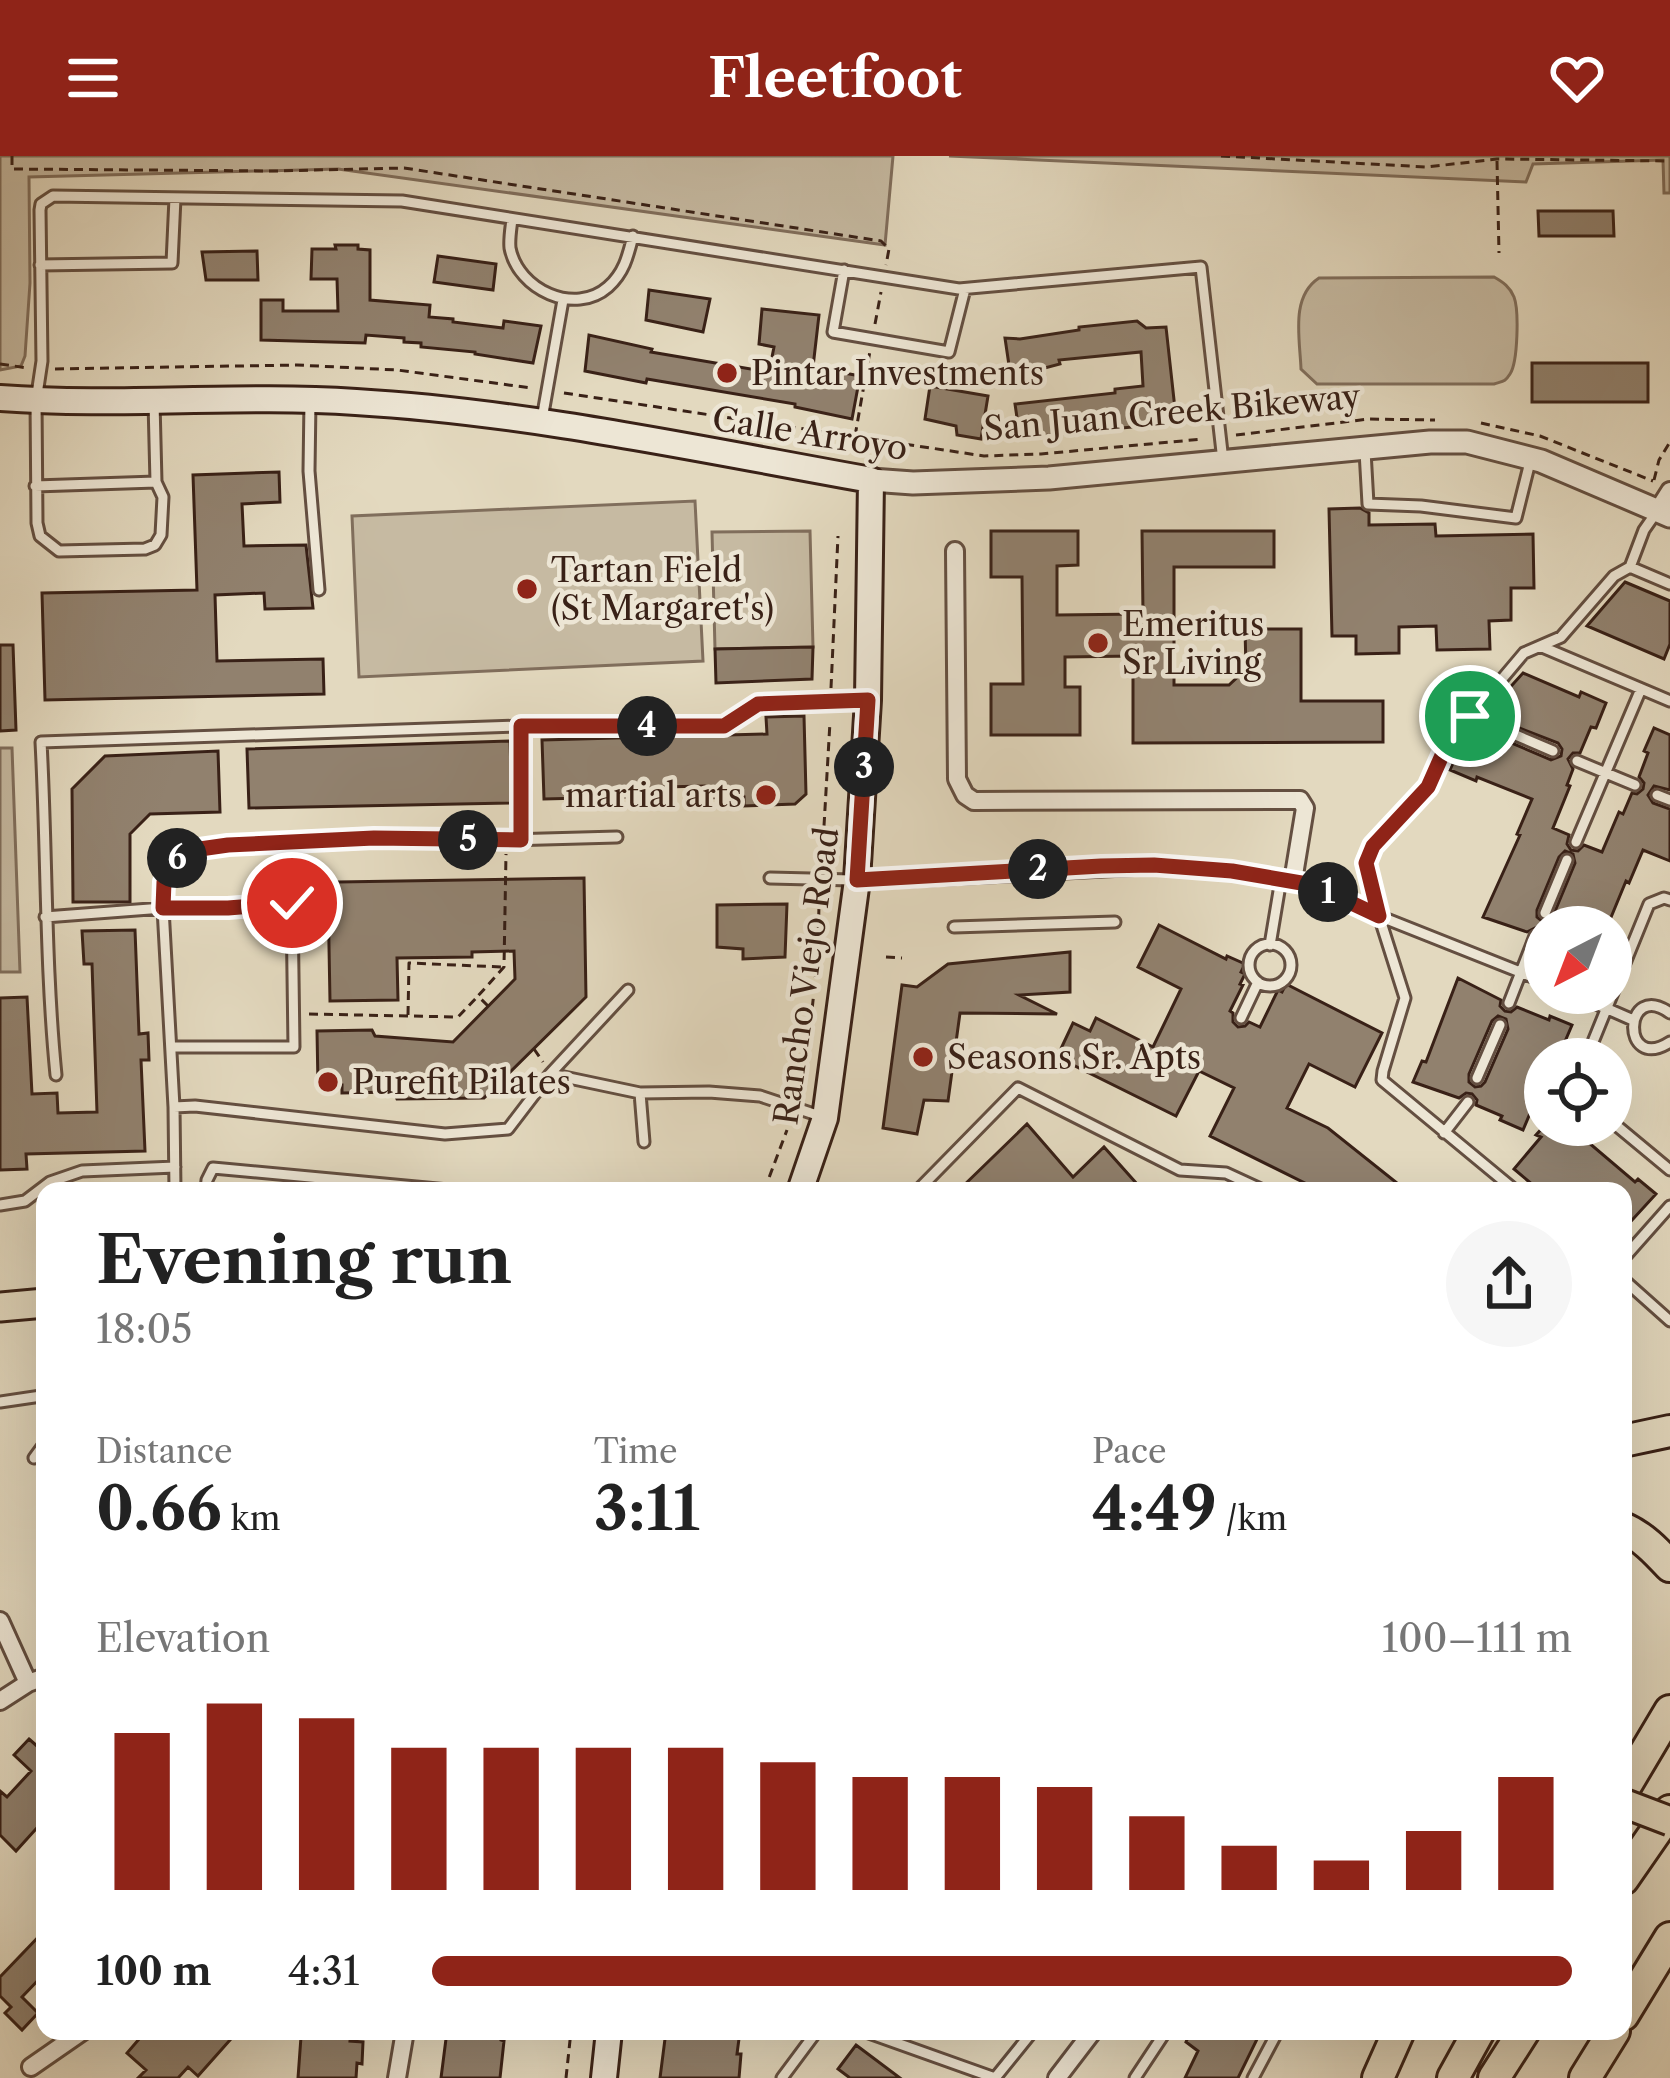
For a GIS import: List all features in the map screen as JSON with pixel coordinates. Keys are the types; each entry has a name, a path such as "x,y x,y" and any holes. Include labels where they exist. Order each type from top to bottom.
{"highway":[{"path":"1632,1439 1670,1431"},
{"path":"1632,1534 1670,1566"},
{"path":"1632,1775 1670,1712"},
{"path":"1632,1866 1670,1810"},
{"path":"1632,2000 1670,1938"},
{"path":"1378,2078 1395,2040"},
{"path":"1453,2078 1473,2040"},
{"path":"1494,2078 1518,2040"},
{"path":"1585,2078 1608,2040"}],"main road":[{"name":"Calle Arroyo","path":"0,398 310,400 418,407 633,437 871,480"},
{"name":"Rancho Viejo Road","path":"803,1182 825,1118 857,880 868,700 871,480"},
{"path":"0,1307 36,1304"},
{"path":"1632,1806 1670,1821"},
{"path":"604,2078 608,2040"}],"street":[{"name":"Calle Arroyo","path":"871,480 984,482 1467,442 1531,458 1666,506"},
{"path":"955,551 957,779 964,795 974,801 1300,800 1305,808 1287,880"},
{"path":"857,880 1154,865 1232,871 1313,885 1379,916"},
{"path":"0,1621 36,1680 0,1701"},
{"path":"32,2067 70,2040"},
{"path":"397,2078 403,2040"},
{"path":"1066,2076 1088,2040"}],"lane":[{"path":"154,402 155,482 163,497 161,535 146,549 59,551 40,536 35,486 41,370 40,210 46,198 402,201 965,289 1201,267 1223,461"},
{"path":"40,265 172,262 175,198"},
{"path":"512,219 510,247 517,265 540,290 563,300 604,291 626,264 633,236"},
{"path":"844,270 833,332 872,340 949,352 965,289"},
{"path":"542,424 563,300"},
{"path":"310,400 309,472 319,590"},
{"path":"1364,448 1368,504 1516,518 1531,458"},
{"path":"35,486 155,482"},
{"path":"1505,1182 1382,1080 1405,998 1366,863 1373,846 1428,787 1448,742 1524,653 1561,637 1614,576 1630,567 1644,530 1666,506"},
{"path":"1630,567 1670,584"},
{"path":"1540,646 1670,701"},
{"path":"1576,842 1641,689"},
{"path":"56,1075 45,917 41,742 521,726 724,726 758,704 868,700"},
{"path":"1470,716 1486,723"},
{"path":"521,726 521,840"},
{"path":"1511,733 1553,751"},
{"path":"1576,761 1635,785"},
{"path":"1658,795 1670,800"},
{"path":"175,1182 163,908 164,882 178,856 200,849 374,838 506,841 617,836"},
{"path":"1548,906 1568,860"},
{"path":"770,878 857,880"},
{"path":"1270,944 1287,880"},
{"path":"1632,945 1649,904 1664,898 1670,901"},
{"path":"45,917 292,903 295,1047 171,1047"},
{"path":"1379,916 1524,973"},
{"path":"954,927 1115,922"},
{"path":"1270,944 1284,949 1291,969 1284,981 1271,986 1258,982 1250,972 1250,958 1258,948 1270,944"},
{"path":"1509,1003 1524,964"},
{"path":"1241,1018 1258,982"},
{"path":"174,1107 446,1134 508,1130 550,1073 628,990"},
{"path":"1670,1013 1648,1006 1633,1020 1634,1035 1643,1046 1658,1049 1670,1042"},
{"path":"1620,1014 1633,1020"},
{"path":"1477,1078 1500,1025"},
{"path":"550,1073 640,1093 760,1096 825,1118"},
{"path":"926,1182 1018,1088 1180,1170 1226,1173 1246,1182"},
{"path":"640,1093 644,1142"},
{"path":"1444,1133 1468,1102"},
{"path":"1632,1138 1670,1170"},
{"path":"52,1182 82,1171 175,1167"},
{"path":"207,1182 213,1168 363,1182"},
{"path":"0,1204 25,1201 36,1193"},
{"path":"1632,1249 1670,1206"},
{"path":"1632,1287 1670,1321"},
{"path":"0,1402 36,1397"},
{"path":"782,2078 810,2040"},
{"path":"888,2040 995,2078 1026,2040"},
{"path":"1135,2078 1160,2040"},
{"path":"1253,2078 1273,2040"}],"path":[{"path":"1221,156 1427,167 1497,159 1670,161"},
{"path":"1497,159 1499,253"},
{"name":"San Juan Creek Bikeway","path":"0,364 41,370 297,365 398,370 984,456 1220,438 1369,419 1438,420"},
{"path":"1478,423 1540,436 1653,482 1670,442"},
{"path":"831,701 838,536"},
{"path":"824,826 830,722"},
{"path":"302,1014 458,1017 504,967 506,841"},
{"path":"801,1082 816,980 819,904"},
{"path":"886,958 902,958"},
{"path":"408,1015 409,964 504,967"},
{"path":"478,996 488,1006"},
{"path":"767,1182 787,1130"},
{"path":"566,2078 570,2040"}],"shaded area":[{"path":"0,156 893,156 885,245 338,169 29,177 25,356 21,366 0,370"},
{"path":"949,156 1670,156 1670,193 1664,193 1663,160 1533,164 1526,182"},
{"path":"1494,277 1510,290 1517,313 1515,359 1504,381 1317,384 1301,369 1300,307 1319,278"},
{"name":"Tartan Field (St Margaret's)","path":"695,501 703,661 359,677 352,516"},
{"path":"810,531 813,647 715,649 712,532"},
{"path":"0,748 12,748 20,972 0,972"}],"building":[{"path":"1538,211 1613,211 1614,236 1539,236"},
{"path":"335,245 370,250 370,300 430,305 429,317 453,322 503,328 504,321 541,326 533,363 421,347 404,338 366,335 365,343 261,340 261,300 283,300 283,311 338,311 337,279 311,279 312,249 336,249"},
{"path":"257,251 258,280 206,280 202,252"},
{"path":"438,256 496,264 493,290 434,282"},
{"path":"649,290 710,299 703,332 646,320"},
{"path":"762,309 819,315 813,367 860,376 852,419 795,404 585,371 589,335 651,352 769,372 774,347 759,344"},
{"path":"1137,321 1146,328 1166,327 1175,409 1151,412 1153,425 1020,438 1015,404 1143,386 1141,352 1059,360 1060,364 1026,373 1010,372 1005,338"},
{"path":"1532,363 1648,363 1648,402 1532,402"},
{"path":"930,386 988,396 981,439 957,435 956,426 925,419"},
{"path":"279,472 280,502 242,504 244,546 306,545 313,608 265,609 264,593 215,595 217,661 323,659 324,694 45,700 42,593 197,590 193,475"},
{"path":"1360,508 1369,513 1369,525 1435,524 1436,536 1533,534 1534,588 1511,588 1511,620 1489,621 1490,649 1437,650 1436,626 1399,627 1399,653 1356,654 1356,636 1332,636 1329,509"},
{"name":"Emeritus Sr Living","path":"991,531 1078,531 1078,565 1057,566 1057,615 1143,614 1142,531 1274,531 1274,567 1174,567 1174,685 1229,685 1246,669 1245,629 1301,629 1301,701 1383,701 1383,742 1133,743 1133,656 1065,657 1065,687 1080,687 1080,735 991,735 991,684 1023,684 1022,577 991,577"},
{"path":"1625,582 1670,601 1670,644 1664,659 1587,626"},
{"path":"0,645 13,645 16,730 0,731"},
{"path":"813,647 812,679 716,683 715,649"},
{"path":"1523,673 1606,703 1580,753 1568,759 1573,769 1570,786 1553,828 1569,835 1571,850 1584,845 1602,852 1619,812 1623,814 1632,793 1643,789 1639,777 1654,728 1670,735 1670,790 1654,786 1648,795 1653,803 1670,809 1670,861 1643,850 1616,906 1557,906 1575,863 1573,854 1565,851 1539,906 1524,906 1524,931 1483,917 1532,799 1450,770 1461,745 1508,697 1504,694","holes":["1509,724 1558,743 1561,756 1551,760 1507,741 1502,733"]},
{"path":"804,716 806,794 795,804 744,806 744,797 704,798 704,786 664,787 664,796 544,799 542,740 767,734 766,717"},
{"path":"510,741 512,803 249,808 247,749"},
{"path":"218,751 220,812 150,814 130,834 130,902 73,902 72,789 105,756"},
{"path":"584,878 586,997 484,1098 397,1099 394,1092 342,1093 342,1085 318,1085 317,1031 372,1030 375,1036 453,1042 515,979 514,951 397,958 398,1000 330,1001 328,892 338,882"},
{"path":"787,904 785,957 743,959 743,949 717,947 717,905"},
{"path":"1159,925 1245,964 1243,985 1230,1011 1238,1027 1249,1022 1260,1027 1278,990 1282,992 1286,984 1382,1033 1355,1087 1309,1064 1287,1108 1328,1128 1396,1182 1303,1182 1210,1136 1234,1088 1199,1071 1176,1116 1057,1057 1073,1023 1090,1031 1096,1018 1153,1047 1181,989 1138,967"},
{"path":"135,930 139,1034 148,1033 149,1060 141,1060 145,1151 26,1154 27,1169 0,1170 0,998 27,997 32,1094 57,1093 58,1113 97,1112 92,964 84,964 82,931"},
{"name":"Seasons Sr. Apts","path":"1070,952 1070,992 1019,995 1057,1014 960,1013 948,1101 924,1100 917,1134 883,1128 902,985 917,987 948,964"},
{"path":"1458,978 1501,1000 1505,1011 1517,1007 1524,1014 1549,1020 1550,1016 1572,1025 1566,1038 1524,1038 1523,1130 1476,1105 1472,1094 1459,1098 1413,1082 1422,1061 1426,1062","holes":["1498,1016 1506,1019 1508,1029 1485,1082 1475,1087 1469,1074 1492,1021"]},
{"path":"1027,1124 1073,1177 1104,1147 1135,1182 967,1182"},
{"path":"1533,1146 1593,1146 1656,1194 1632,1220 1632,1182 1529,1182 1514,1169"},
{"path":"29,1739 36,1745 36,1829 16,1851 0,1835 0,1791 7,1797 31,1771 14,1755"},
{"path":"36,1939 36,1982 22,1997 36,2015 22,2030 5,2013 11,2007 0,1996 0,1977"},
{"path":"138,2040 230,2040 198,2076 188,2067 178,2078 138,2078 146,2070 127,2053"},
{"path":"301,2040 363,2042 356,2078 298,2078"},
{"path":"446,2040 504,2041 500,2078 441,2078"},
{"path":"665,2040 739,2040 739,2078 660,2078"},
{"path":"1257,2040 1238,2078 1185,2078 1198,2051 1186,2042"},
{"path":"856,2045 900,2078 850,2078 838,2069"}],"place":[{"name":"Pintar Investments","path":"727,373"},
{"name":"Tartan Field (St Margaret's)","path":"527,589"},
{"name":"Emeritus Sr Living","path":"1098,643"},
{"name":"martial arts","path":"766,795"},
{"name":"Seasons Sr. Apts","path":"923,1057"},
{"name":"Purefit Pilates","path":"328,1082"}],"route":[{"path":"292,903 163,908 164,882 178,856 228,845 374,838 521,840 521,726 724,726 758,704 868,700 857,880 1154,865 1232,871 1313,885 1379,916 1366,863 1373,846 1428,787 1448,742 1470,716"}]}
